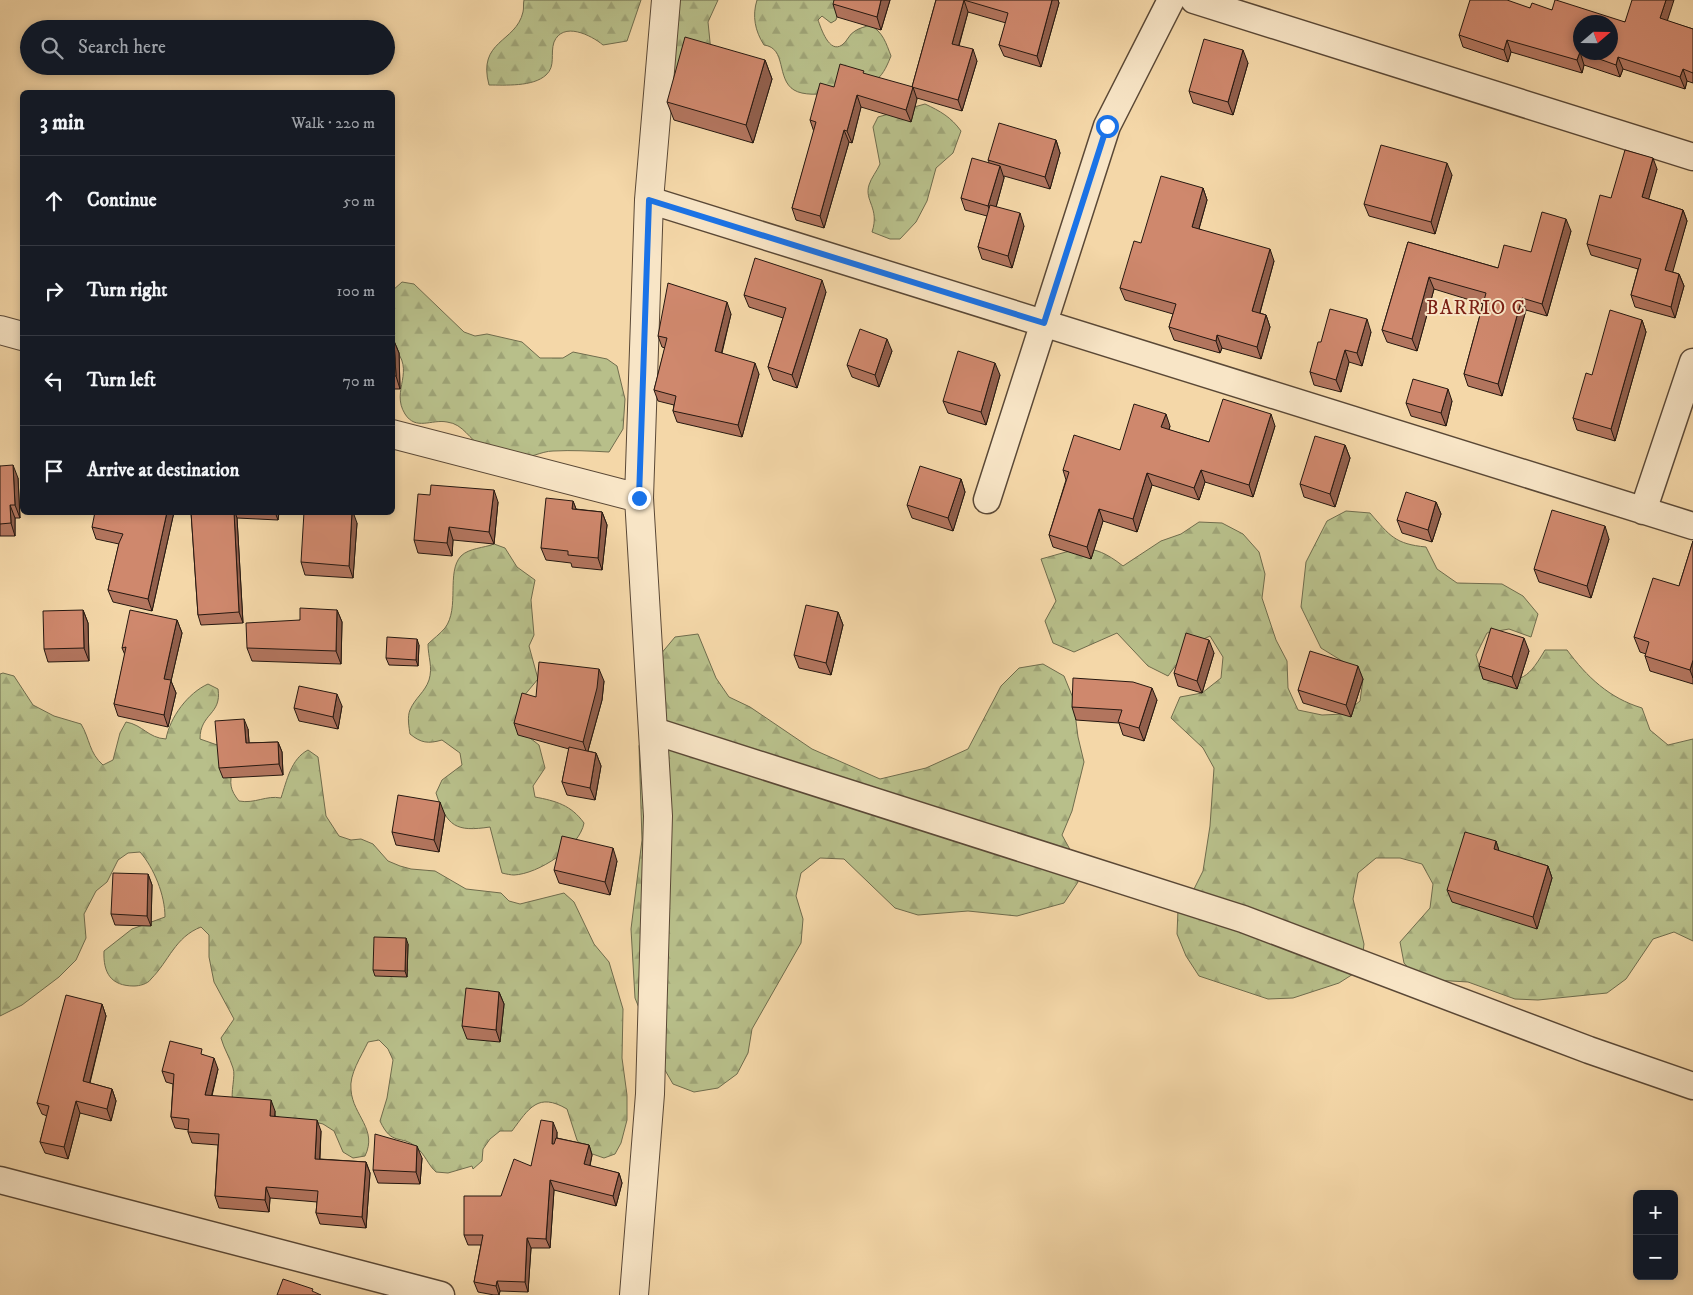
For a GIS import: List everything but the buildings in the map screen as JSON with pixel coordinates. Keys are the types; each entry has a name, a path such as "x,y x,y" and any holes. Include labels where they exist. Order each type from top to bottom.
{"street":[{"path":"634,1295 650,1094 656,938 658,816 639,498 649,200 666,0"},
{"path":"987,500 1107,126 1171,0"},
{"path":"1194,0 1693,157"},
{"path":"649,200 1693,526"},
{"path":"0,330 20,335"},
{"path":"1643,511 1693,362"},
{"path":"395,435 639,498"},
{"path":"654,731 1242,919 1589,1050 1693,1086"},
{"path":"0,1180 441,1295"}],"green space":[{"path":"524,0 641,0 627,41 603,45 585,34 570,31 564,32 554,42 552,64 546,75 534,82 489,85 488,59 493,50 519,22 523,12"},
{"path":"660,0 718,0 708,22 711,52 683,75 666,69"},
{"path":"757,0 841,0 836,20 831,23 822,16 818,20 826,39 833,46 837,47 844,44 853,32 870,25 881,34 886,42 891,56 886,68 877,79 836,92 812,94 794,90 785,79 776,52 771,47 764,45 758,34 755,23"},
{"path":"925,104 945,115 961,131 953,153 936,168 927,201 916,222 900,239 890,239 872,232 874,217 868,191 870,182 880,164 873,127 878,117"},
{"path":"402,282 414,284 464,332 475,336 487,334 522,342 540,358 563,358 573,352 607,359 617,366 625,399 623,429 609,452 553,451 521,458 483,447 453,423 441,421 419,423 409,419 401,405 400,397 403,364 395,350 395,288"},
{"path":"1346,511 1370,513 1394,538 1407,544 1426,547 1437,569 1457,583 1502,584 1523,596 1538,614 1531,637 1509,629 1487,633 1476,655 1483,679 1514,680 1520,678 1532,669 1545,650 1567,650 1591,678 1609,692 1619,699 1642,708 1650,730 1668,745 1693,739 1693,941 1674,932 1653,939 1626,979 1607,993 1538,1000 1515,999 1468,982 1418,979 1404,963 1400,942 1430,908 1433,884 1422,864 1400,858 1376,858 1358,873 1353,899 1364,944 1361,969 1339,983 1293,998 1268,999 1199,976 1186,956 1177,934 1178,910 1193,891 1203,871 1210,826 1214,768 1203,748 1171,718 1180,697 1202,693 1221,678 1223,657 1210,636 1191,645 1168,676 1148,666 1117,633 1074,652 1053,643 1045,621 1056,601 1041,559 1084,549 1102,553 1123,566 1161,541 1181,534 1199,522 1222,523 1243,534 1259,552 1265,574 1262,598 1276,640 1287,661 1288,688 1298,710 1322,715 1344,714 1360,701 1363,679 1360,672 1321,648 1301,607 1306,562 1327,521"},
{"path":"494,544 505,548 517,567 535,580 531,600 534,635 529,646 538,679 523,697 530,738 539,745 545,768 533,786 535,797 550,800 568,808 584,823 575,841 556,858 534,870 514,875 502,873 490,827 469,829 454,825 444,813 440,804 436,793 442,780 462,765 460,753 442,740 433,742 421,741 410,734 408,722 410,710 429,680 428,644 445,628 452,611 454,571 457,563 464,553"},
{"path":"698,634 716,678 729,697 750,707 812,749 880,779 926,768 968,749 1001,686 1019,668 1043,664 1064,676 1073,698 1078,737 1084,762 1072,811 1062,835 1073,855 1078,882 1064,903 1017,916 968,911 918,915 895,908 844,859 820,858 801,873 796,896 803,919 801,943 752,1029 748,1053 737,1074 718,1088 694,1092 673,1084 662,1065 635,998 631,929 642,840 639,746 646,724 660,655 675,637"},
{"path":"0,674 14,676 33,705 54,716 81,724 92,751 103,765 113,760 120,733 126,722 155,736 166,739 171,722 181,707 194,693 208,684 218,689 218,698 217,704 203,724 200,739 223,747 233,769 231,778 232,790 239,801 281,798 294,764 308,750 318,757 326,816 339,836 351,840 361,839 373,844 388,861 400,866 435,871 466,889 501,893 509,901 520,904 564,893 574,902 594,944 609,962 623,1009 622,1058 627,1095 627,1120 621,1143 615,1154 604,1158 584,1151 577,1140 567,1109 557,1104 541,1102 529,1109 512,1131 500,1131 490,1139 483,1149 482,1161 473,1169 472,1166 448,1173 436,1172 419,1150 411,1143 393,1137 384,1129 380,1121 387,1098 393,1060 388,1049 379,1040 368,1042 356,1066 351,1084 353,1099 369,1138 365,1156 353,1158 343,1152 334,1131 323,1124 311,1121 288,1121 233,1104 234,1071 221,1038 234,1019 214,982 209,957 209,935 201,927 192,931 178,943 150,981 143,984 134,986 119,984 107,972 104,951 132,929 165,917 158,882 140,852 128,853 118,860 107,882 96,891 84,914 86,938 76,960 59,977 22,1005 0,1016"}],"district":[{"name":"BARRIO C","path":"1476,307"}],"route":[{"path":"639,498 649,200 1044,323 1107,126"}]}
